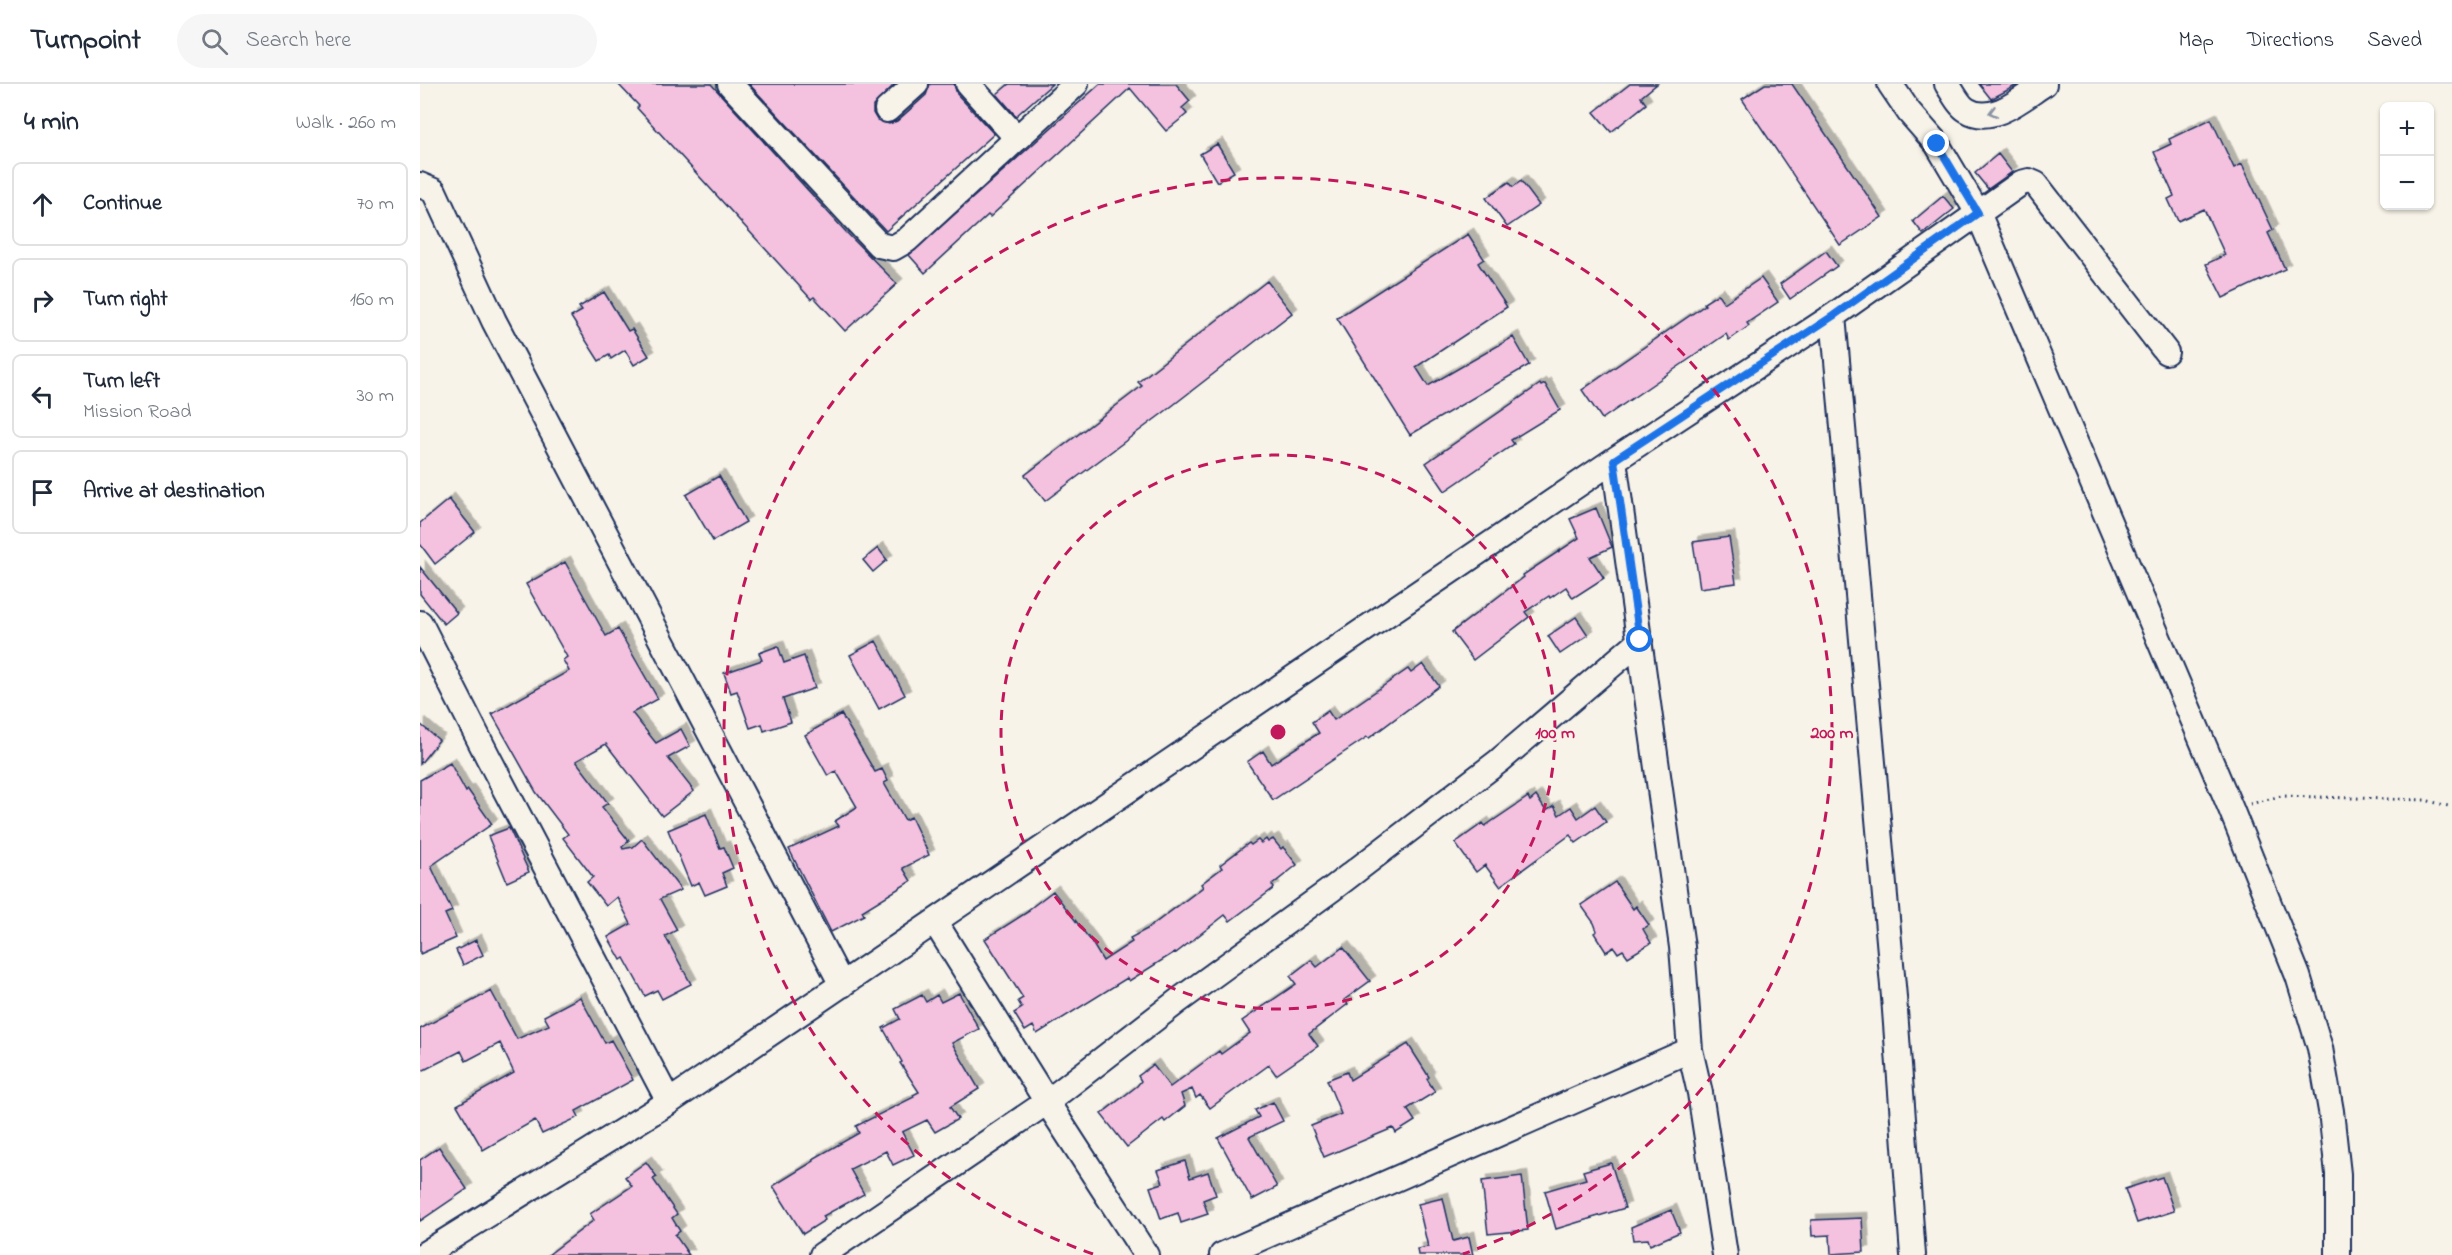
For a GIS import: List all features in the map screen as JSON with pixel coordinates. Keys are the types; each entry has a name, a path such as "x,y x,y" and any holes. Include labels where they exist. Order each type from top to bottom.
{"street":[{"path":"730,84 879,245 893,248 907,240 1076,84"},
{"path":"887,110 916,84"},
{"path":"968,84 1017,138"},
{"path":"1890,84 1909,112 1937,144 1978,213 2231,809 2298,976 2320,1048 2331,1111 2338,1174 2338,1255"},
{"path":"1947,84 1966,110 1984,115 2010,107 2044,84"},
{"path":"427,1254 669,1102 1614,460 1833,316 2021,183 2029,181 2036,184 2166,352"},
{"path":"420,185 435,191 494,321 842,985"},
{"path":"1833,316 1894,997 1913,1255"},
{"path":"1614,460 1682,947 1690,1050 1700,1093 1725,1255"},
{"path":"420,623 669,1102"},
{"path":"822,1255 1047,1102 1178,1001 1332,889 1499,761 1640,640"},
{"path":"935,922 1146,1255"},
{"path":"1222,1255 1690,1050"}],"path":[{"path":"2231,809 2281,796 2425,800 2452,807"}],"building":[{"path":"618,84 711,84 847,233 897,284 845,331 814,297 811,299 637,108 639,106"},
{"path":"749,84 895,84 873,106 873,113 877,120 889,124 897,121 926,95 930,84 954,84 957,94 994,134 886,231"},
{"path":"1009,84 1052,84 1016,116 997,94"},
{"path":"1100,84 1176,84 1190,101 1182,108 1187,114 1166,131 1130,88 990,217 988,215 925,273 909,255"},
{"path":"1630,84 1657,84 1641,97 1646,104 1611,132 1594,112"},
{"path":"1765,84 1792,84 1882,217 1840,245 1742,99"},
{"path":"1979,84 2019,84 1991,99"},
{"path":"2211,119 2234,168 2242,164 2273,230 2268,233 2285,269 2223,298 2206,264 2225,255 2204,209 2178,221 2168,199 2174,196 2154,152 2171,144 2169,139"},
{"path":"1217,144 1234,172 1217,182 1200,154"},
{"path":"1998,154 2012,172 1988,189 1975,173"},
{"path":"1521,181 1539,205 1507,227 1486,198 1509,182 1513,187"},
{"path":"1943,196 1954,209 1923,234 1913,221"},
{"path":"1468,234 1484,259 1478,263 1507,307 1416,367 1428,386 1513,337 1529,365 1410,435 1337,318"},
{"path":"1826,251 1837,266 1790,299 1780,284"},
{"path":"1761,278 1778,302 1747,323 1749,326 1729,340 1726,334 1602,419 1582,390 1718,294 1724,303"},
{"path":"1267,281 1292,313 1045,501 1025,475 1142,386 1138,382"},
{"path":"604,292 628,331 632,329 649,356 634,365 625,350 611,359 609,355 599,361 571,317 582,311 579,307"},
{"path":"1540,384 1541,386 1545,384 1560,410 1511,440 1514,444 1445,491 1426,463"},
{"path":"719,476 746,522 713,541 686,495"},
{"path":"449,499 475,532 435,564 420,544 420,523"},
{"path":"1596,508 1612,547 1590,557 1604,578 1573,598 1566,587 1550,598 1549,596 1525,612 1529,617 1473,660 1452,632 1524,577 1523,575 1579,538 1570,519"},
{"path":"1729,537 1736,583 1700,588 1693,542"},
{"path":"878,548 887,560 873,572 863,560"},
{"path":"565,562 606,636 618,629 658,699 632,713 656,743 681,729 690,746 668,758 694,791 662,816 606,744 576,761 608,803 602,807 629,841 622,847 623,849 633,847 642,839 681,890 660,899 677,930 665,936 691,984 662,999 657,990 645,996 624,958 621,960 608,937 631,924 617,897 606,906 587,882 593,877 563,838 568,834 536,792 492,714 569,671 563,660 567,657 526,584"},
{"path":"420,567 457,613 444,624 420,594"},
{"path":"1576,617 1588,635 1560,654 1548,636"},
{"path":"876,641 905,695 879,709 850,655"},
{"path":"778,646 784,663 804,656 815,688 783,699 791,722 764,731 762,724 750,728 737,691 731,693 724,673 762,660 759,653"},
{"path":"1423,664 1439,686 1369,738 1367,737 1273,800 1247,762 1263,751 1271,764 1319,733 1312,722 1328,711 1334,720 1408,669 1411,673"},
{"path":"841,714 875,772 882,769 888,781 884,783 905,820 911,817 929,855 903,868 911,881 862,911 864,915 831,932 789,849 839,826 835,821 857,807 836,771 828,776 805,735"},
{"path":"420,724 439,740 420,764"},
{"path":"450,763 466,792 468,790 492,824 431,866 452,911 445,914 456,938 420,954 420,780"},
{"path":"1536,796 1546,811 1554,806 1559,815 1571,807 1578,818 1595,806 1606,822 1576,843 1570,835 1500,886 1485,865 1476,872 1455,843 1483,823 1485,826 1528,797 1530,801"},
{"path":"706,814 720,848 724,847 733,868 722,873 727,886 705,895 699,882 691,886 668,830"},
{"path":"509,828 529,872 507,882 488,836"},
{"path":"1266,839 1268,842 1273,839 1281,849 1283,847 1297,865 1272,885 1274,888 1230,921 1225,915 1176,953 1129,981 1127,978 1037,1034 1033,1026 1025,1031 1014,1013 1022,1008 1018,1001 1023,998 985,939 1029,911 1053,891 1091,941 1103,961 1132,942 1130,938 1147,929 1203,887 1201,884 1222,868 1220,865 1249,843 1251,845 1258,840 1261,843"},
{"path":"1615,882 1633,909 1636,906 1649,925 1643,929 1651,943 1628,957 1623,950 1618,953 1614,947 1606,952 1594,933 1597,931 1594,923 1581,905"},
{"path":"476,940 483,955 463,965 456,950"},
{"path":"1343,947 1370,981 1344,1000 1348,1004 1309,1034 1318,1046 1276,1075 1269,1065 1210,1108 1200,1095 1196,1098 1192,1089 1181,1094 1185,1106 1165,1122 1163,1119 1127,1147 1101,1114 1137,1086 1141,1081 1138,1076 1153,1065 1170,1087 1219,1051 1221,1054 1250,1033 1242,1021 1296,984 1290,976 1311,960 1317,967"},
{"path":"491,991 517,1039 549,1025 544,1016 580,997 605,1043 611,1040 633,1080 576,1111 579,1117 542,1134 535,1120 483,1150 457,1105 514,1073 500,1043 466,1061 461,1051 420,1072 420,1029"},
{"path":"959,993 979,1029 952,1043 979,1089 950,1107 958,1119 935,1132 927,1120 902,1132 914,1155 893,1165 886,1151 850,1169 864,1194 823,1216 825,1220 803,1234 773,1186 814,1161 813,1159 859,1133 856,1126 914,1097 913,1095 919,1092 900,1063 902,1062 883,1028 900,1019 895,1009 922,995 926,1002 937,995 941,1002"},
{"path":"1408,1044 1429,1077 1427,1079 1435,1092 1407,1109 1415,1121 1396,1133 1393,1128 1324,1157 1311,1126 1341,1114 1327,1080 1347,1072 1350,1080"},
{"path":"1273,1102 1283,1121 1249,1137 1277,1187 1252,1200 1218,1138 1259,1117 1255,1110"},
{"path":"439,1147 467,1189 420,1221 420,1160"},
{"path":"1185,1161 1190,1178 1208,1172 1216,1195 1203,1200 1208,1214 1181,1223 1178,1213 1161,1219 1150,1187 1163,1183 1158,1170"},
{"path":"646,1162 657,1177 653,1179 677,1214 672,1218 680,1231 675,1235 689,1255 548,1255 594,1220 590,1214 632,1186 625,1177"},
{"path":"1611,1163 1625,1208 1556,1229 1545,1191 1586,1179 1583,1171"},
{"path":"1522,1176 1528,1230 1488,1234 1482,1181"},
{"path":"2162,1177 2174,1211 2137,1223 2125,1189"},
{"path":"1443,1198 1453,1241 1469,1237 1473,1255 1418,1255 1417,1249 1428,1247 1418,1204"},
{"path":"1671,1210 1680,1232 1650,1245 1648,1239 1633,1240 1631,1227"},
{"path":"1862,1218 1864,1252 1831,1254 1830,1235 1812,1236 1811,1220"}],"route":[{"path":"1640,640 1614,460 1833,316 1978,213 1937,144"}]}
